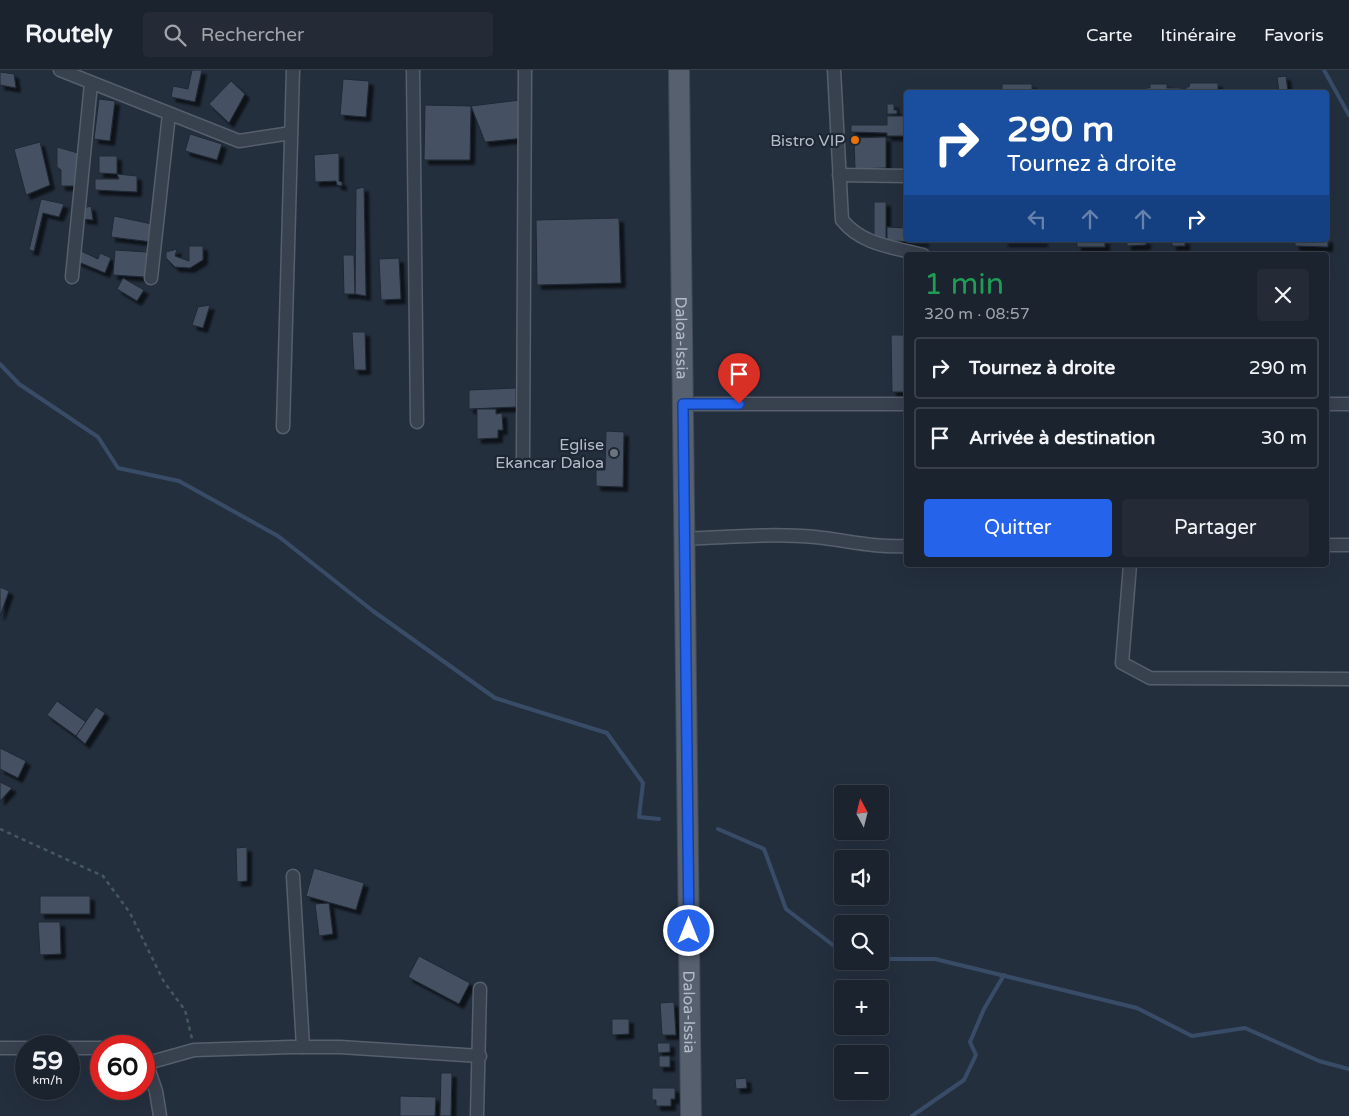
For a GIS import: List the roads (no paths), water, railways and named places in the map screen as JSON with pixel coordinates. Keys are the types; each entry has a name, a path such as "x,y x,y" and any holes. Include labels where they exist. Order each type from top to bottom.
{"main road":[{"name":"Daloa-Issia","path":"679,70 686,539 690,1116"}],"street":[{"path":"60,70 239,142 291,133"},
{"path":"283,427 293,70"},
{"path":"413,70 417,422"},
{"path":"523,458 525,70"},
{"path":"834,70 842,220 851,232 868,241 911,252"},
{"path":"72,277 91,83"},
{"path":"151,278 169,114"},
{"path":"839,175 904,176"},
{"path":"683,404 904,404"},
{"path":"1329,404 1349,404"},
{"path":"686,539 778,535 815,537 884,546 904,546"},
{"path":"1329,545 1349,545"},
{"path":"1130,567 1122,663 1150,678 1349,679"},
{"path":"293,876 303,1047"},
{"path":"477,1116 480,1056 480,989"},
{"path":"155,1061 194,1050 303,1047 340,1047 480,1056"},
{"path":"0,1048 15,1048"},
{"path":"155,1089 160,1116"}],"waterway":[{"path":"1324,70 1349,115"},
{"path":"0,364 19,384 98,437 118,468 179,481 278,536 373,611 495,698 607,733 643,783 639,817 659,819"},
{"path":"718,829 764,849 786,909 834,946"},
{"path":"889,959 935,959 1137,1008 1192,1036 1245,1028 1319,1061 1349,1069"},
{"path":"912,1116 964,1080 976,1055 970,1042 984,1009 1004,975"}],"place":[{"name":"Bistro VIP","path":"855,140"},
{"name":"Eglise Ekancar Daloa","path":"614,453"}]}
